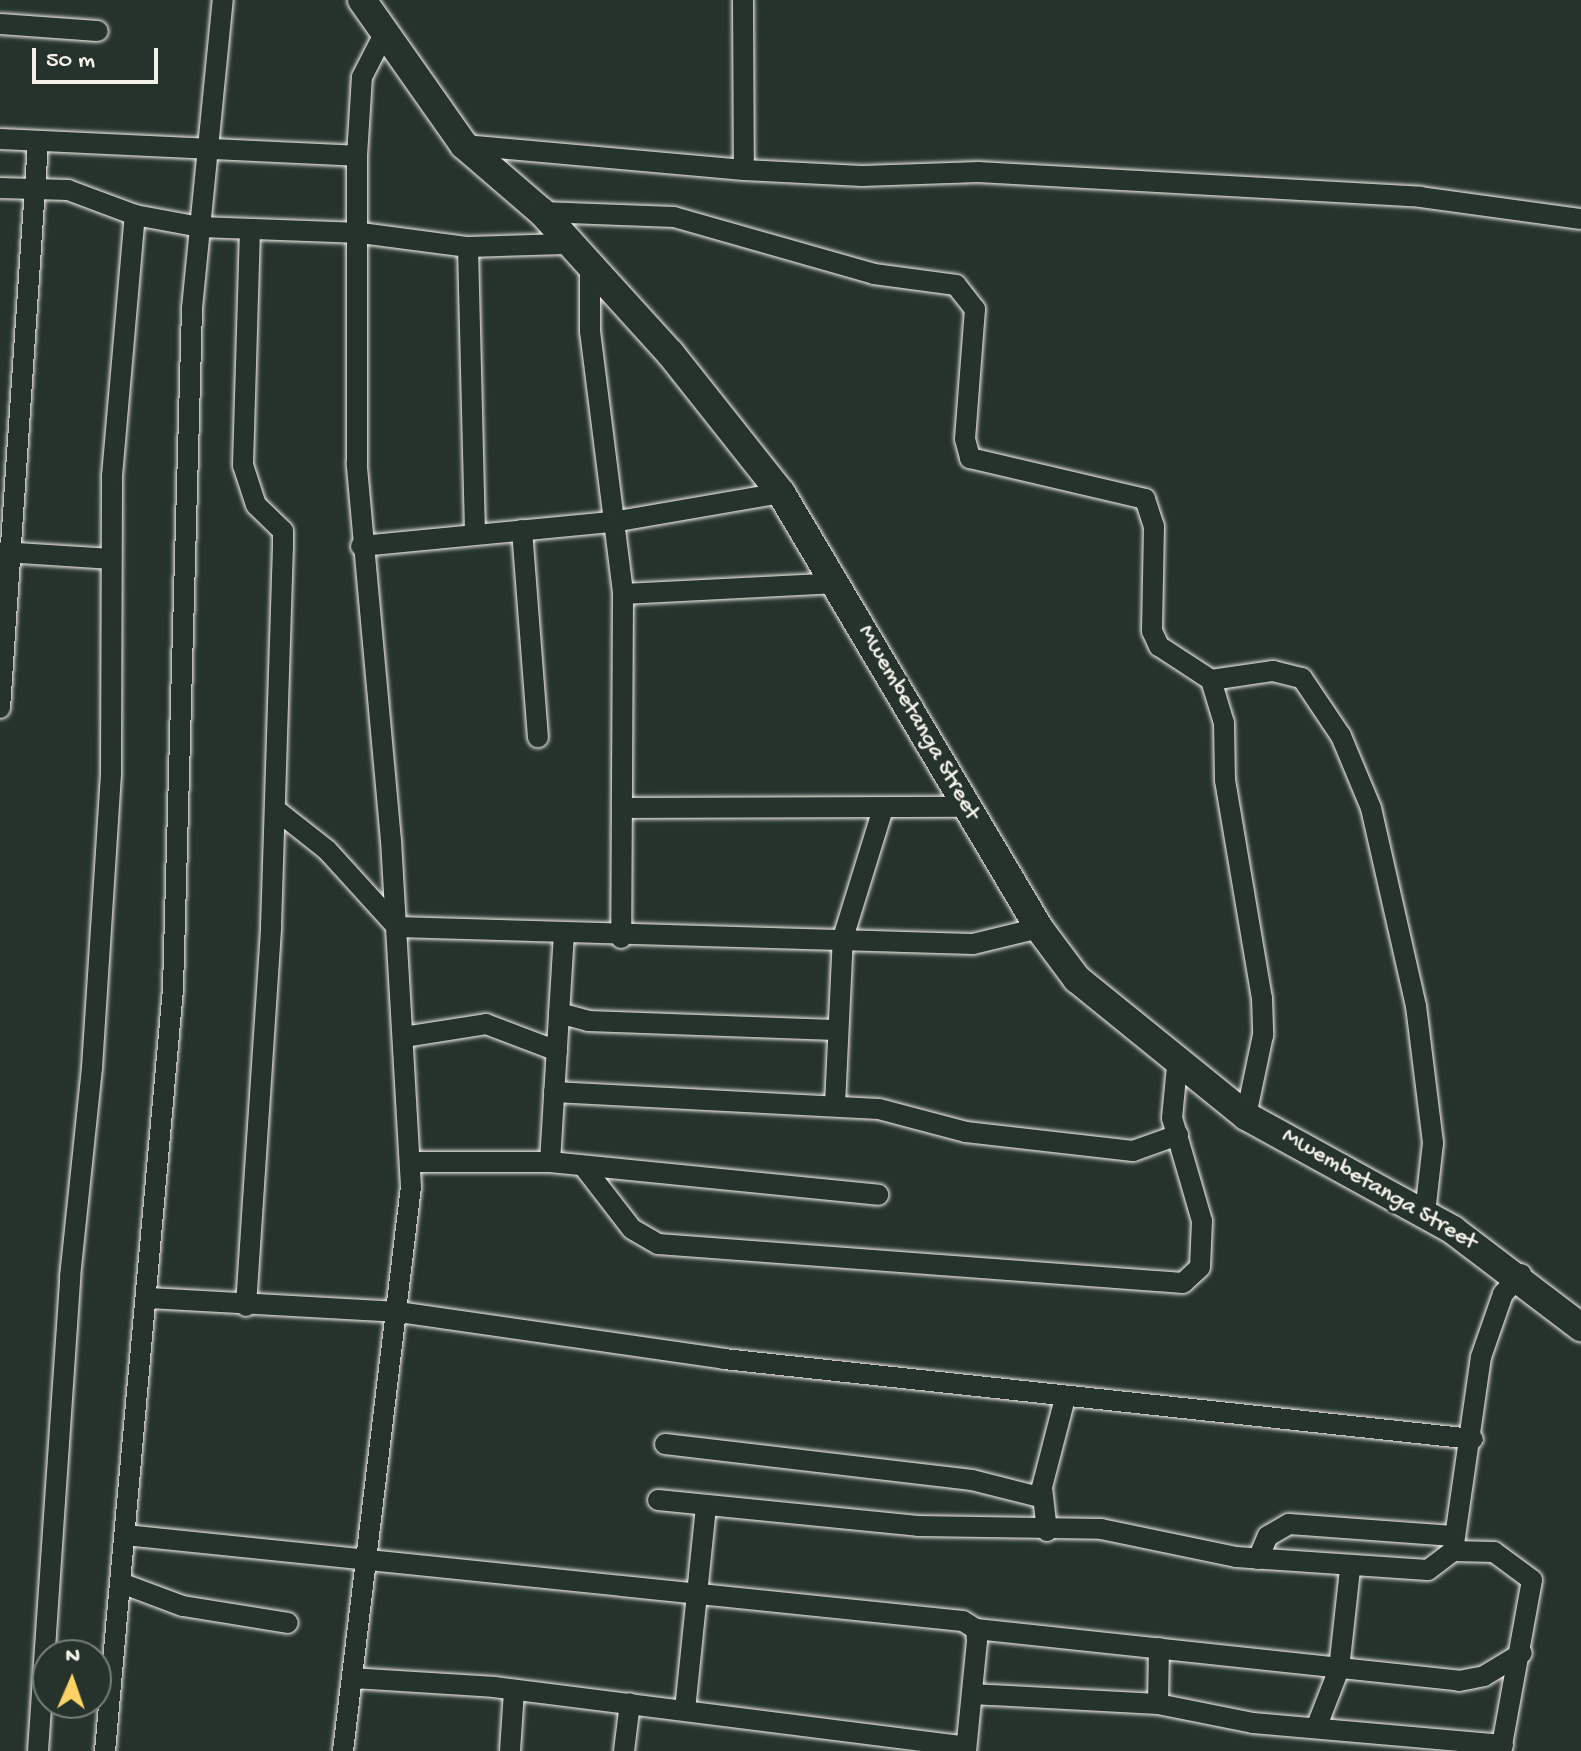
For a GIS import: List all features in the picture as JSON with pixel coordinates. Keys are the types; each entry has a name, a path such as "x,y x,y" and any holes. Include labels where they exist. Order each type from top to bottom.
{"street":[{"path":"105,1751 150,1298 174,976 200,227 223,0"},
{"name":"Mwembetanga Street","path":"362,0 464,145 542,212 565,244 670,353 781,493 838,583 965,807 1039,928 1077,979 1177,1066 1246,1116 1425,1213 1521,1274 1581,1327"},
{"path":"743,0 744,170"},
{"path":"0,24 98,31"},
{"path":"343,1751 399,1312 411,1162 397,927 361,546 361,233 357,156 362,77 384,34"},
{"path":"0,139 38,144 357,156"},
{"path":"0,708 7,552 38,144"},
{"path":"464,145 744,170 1035,174 1420,197 1581,219"},
{"path":"0,188 36,187 96,196 135,215 250,232 361,233 468,247 565,244"},
{"path":"542,212 674,217 874,274 956,285 975,309 965,439 970,458 1145,499 1154,526 1152,631 1159,646 1211,680 1224,723 1225,780 1262,998 1263,1035 1246,1116"},
{"path":"38,1751 111,773 110,559 135,215"},
{"path":"246,1306 275,809 283,531 256,505 243,465 250,232"},
{"path":"468,247 475,534"},
{"path":"590,270 590,331 619,521 623,594 626,808 621,938"},
{"path":"361,546 619,521 781,493"},
{"path":"522,530 538,737"},
{"path":"7,552 110,559"},
{"path":"623,594 838,583"},
{"path":"1211,680 1273,671 1302,678 1341,736 1371,808 1416,1006 1433,1143 1425,1213"},
{"path":"626,808 965,807"},
{"path":"275,809 327,850 397,927 621,938 843,938 973,944 1039,928"},
{"path":"835,1105 835,1030 843,938 883,809"},
{"path":"550,1162 564,935"},
{"path":"559,1013 588,1021 835,1030"},
{"path":"404,1037 486,1024 557,1051"},
{"path":"584,1167 632,1229 658,1244 934,1267 1050,1267 1183,1283 1200,1267 1202,1221 1178,1135 1171,1095 1177,1066"},
{"path":"554,1092 835,1105 966,1132 1125,1151 1178,1135"},
{"path":"411,1162 550,1162 878,1195"},
{"path":"658,1500 1047,1531 1146,1534 1258,1559 1350,1569 1428,1570 1454,1544 1490,1325 1521,1274"},
{"path":"150,1298 246,1306 399,1312 1065,1398 1473,1439"},
{"path":"1047,1531 1043,1498 1065,1398"},
{"path":"665,1444 972,1480 1043,1498"},
{"path":"685,1710 693,1594 706,1506"},
{"path":"972,1694 1158,1704 1253,1723 1318,1723 1502,1748 1522,1653 1532,1580 1494,1552 1454,1544 1289,1524 1268,1536 1258,1559"},
{"path":"125,1535 366,1555 693,1594 963,1621 976,1629 1459,1681 1484,1676 1522,1653"},
{"path":"1318,1723 1339,1669 1350,1569"},
{"path":"121,1583 183,1606 288,1623"},
{"path":"352,1678 514,1690 630,1703 966,1749 976,1629"},
{"path":"1158,1704 1159,1648"},
{"path":"510,1751 514,1690"},
{"path":"624,1751 630,1703"}]}
